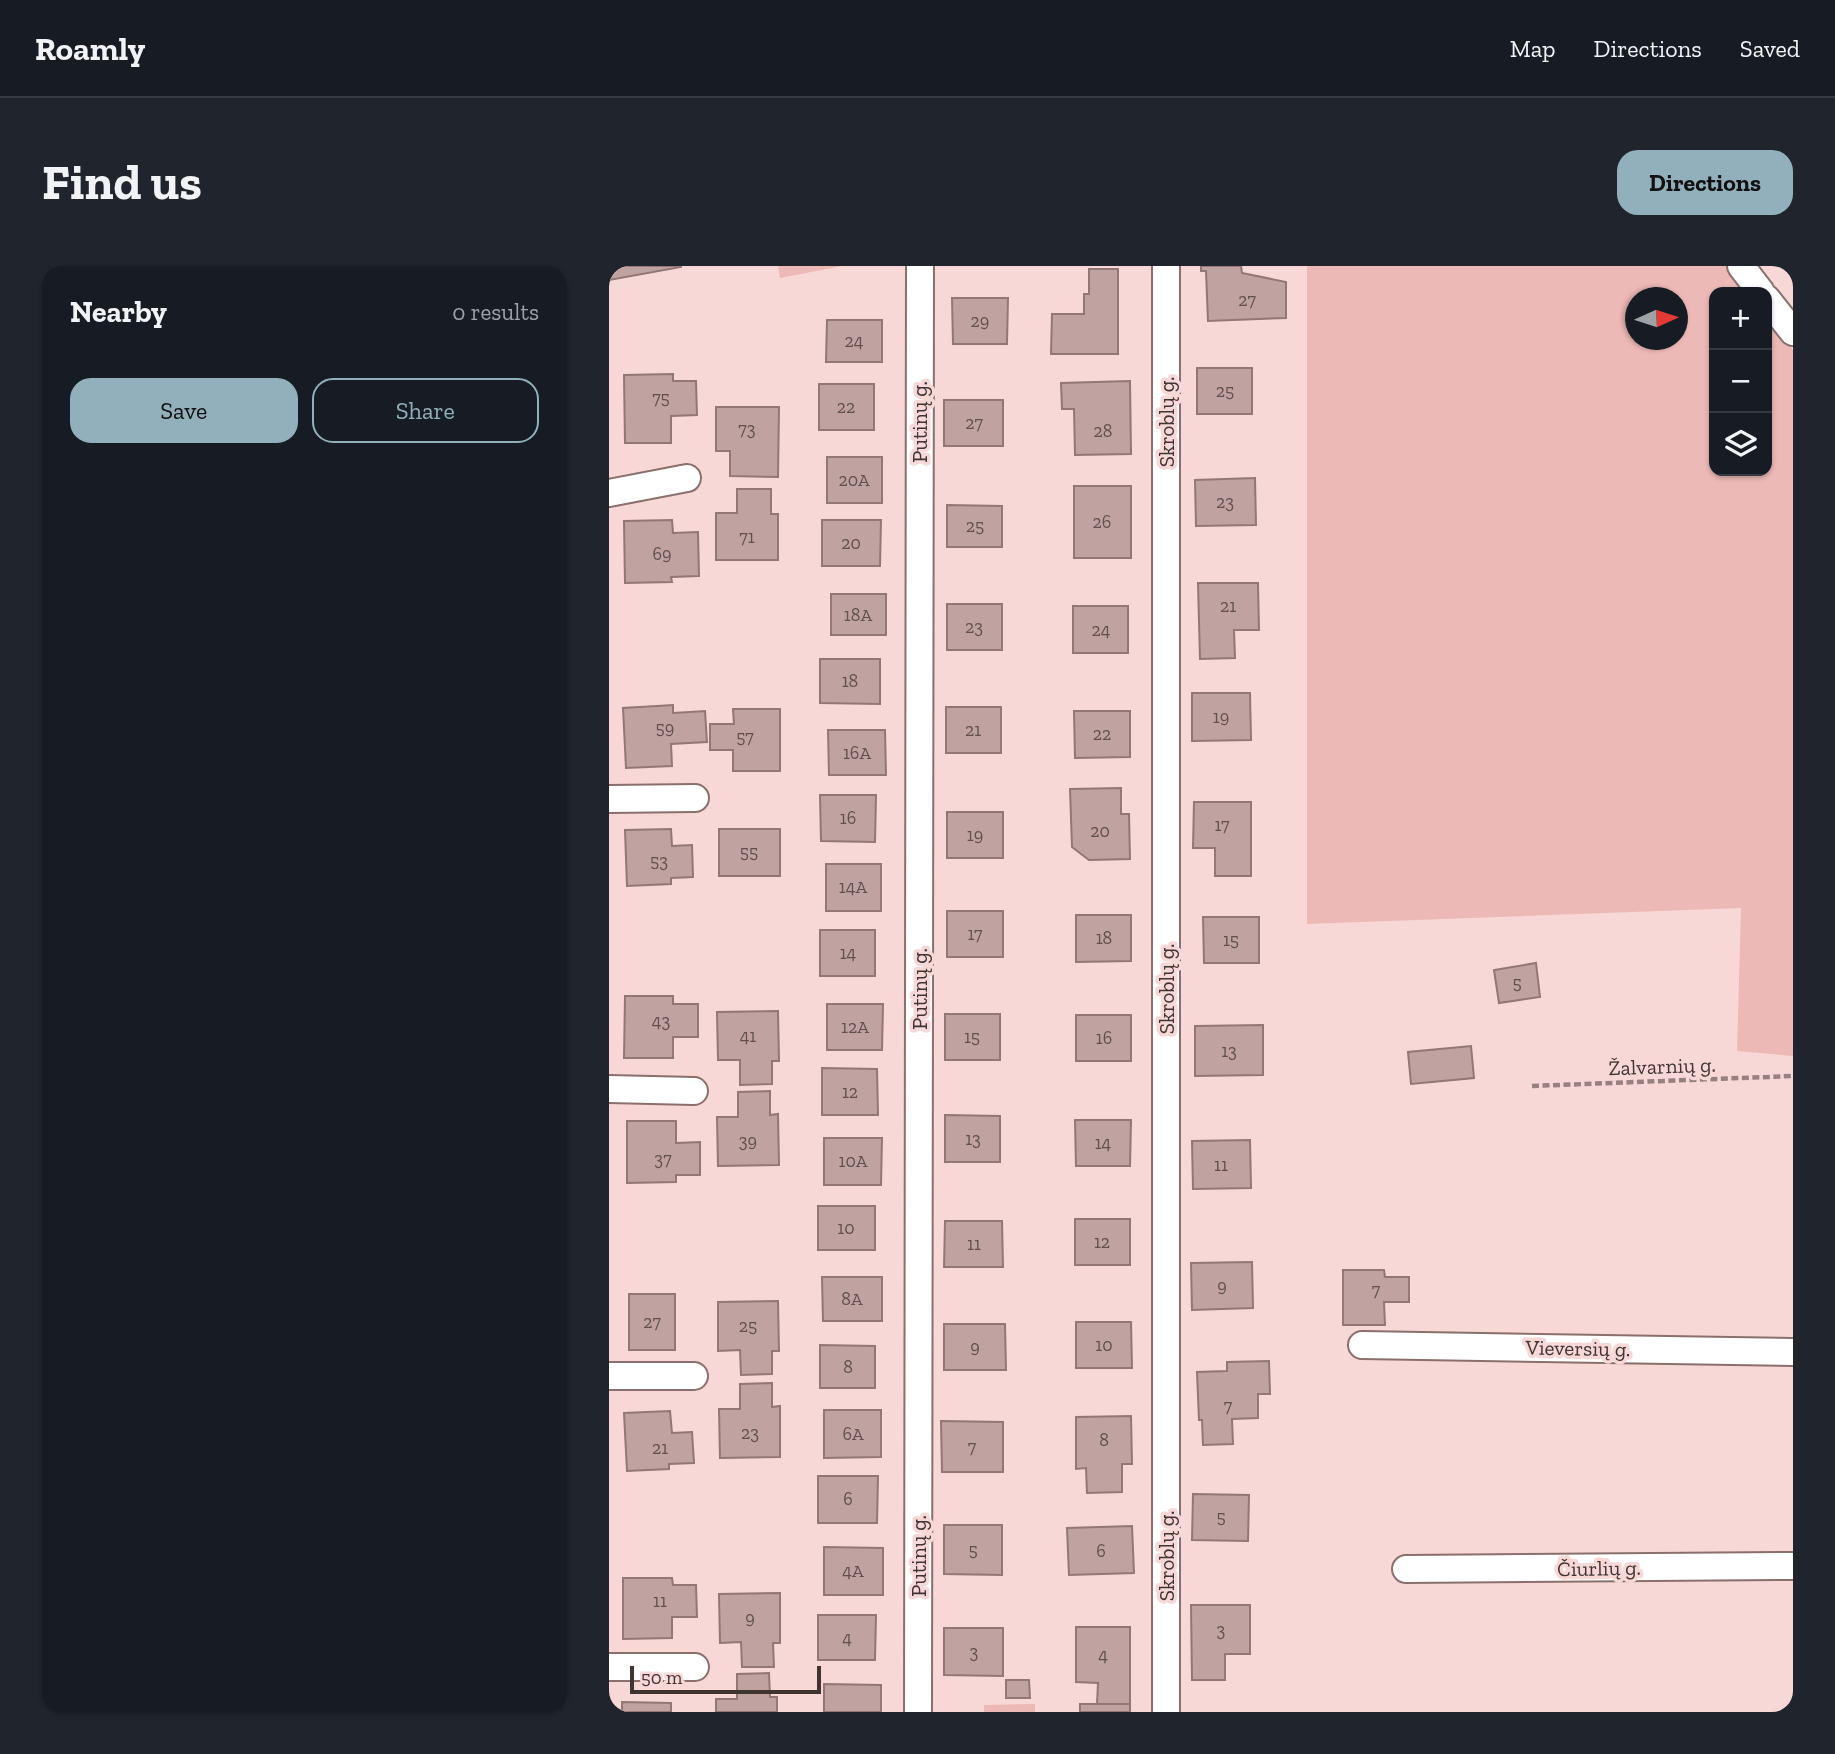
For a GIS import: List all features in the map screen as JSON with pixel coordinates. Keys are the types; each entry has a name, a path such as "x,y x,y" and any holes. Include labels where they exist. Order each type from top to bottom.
{"street":[{"name":"Putinų g.","path":"918,1712 920,266"},
{"name":"Skroblų g.","path":"1166,266 1166,1712"},
{"path":"1741,266 1757,287"},
{"path":"1772,305 1793,332"},
{"path":"609,493 687,478"},
{"path":"609,799 695,798"},
{"path":"609,1089 694,1091"},
{"name":"Vieversių g.","path":"1362,1345 1793,1352"},
{"path":"609,1376 694,1376"},
{"name":"Čiurlių g.","path":"1406,1569 1793,1566"},
{"path":"609,1667 695,1667"}],"path":[{"name":"Žalvarnių g.","path":"1532,1086 1793,1076"}],"shaded area":[{"path":"778,266 842,266 780,278"},
{"path":"1307,266 1729,266 1745,287 1709,287 1709,476 1772,476 1772,322 1793,350 1793,1056 1737,1051 1741,908 1307,924"},
{"path":"1035,1704 1035,1712 984,1712 984,1705"}],"building":[{"path":"609,266 681,266 681,267 609,280"},
{"path":"1201,266 1241,266 1242,273 1286,282 1286,318 1208,321 1206,271 1201,271"},
{"path":"1089,269 1118,269 1118,354 1051,354 1052,314 1084,314 1084,294 1089,294"},
{"path":"952,298 1008,298 1007,344 953,344"},
{"path":"827,320 882,320 882,362 826,362"},
{"path":"1197,368 1252,368 1252,414 1197,414"},
{"path":"673,374 673,381 696,381 697,415 671,416 671,443 625,443 624,375"},
{"path":"1130,381 1131,454 1075,455 1074,409 1062,409 1061,383"},
{"path":"819,384 874,384 874,430 819,430"},
{"path":"944,400 1003,400 1003,446 944,446"},
{"path":"716,407 779,407 778,477 730,476 730,451 716,451"},
{"path":"827,457 882,457 882,503 827,503"},
{"path":"1255,478 1256,525 1196,526 1195,480"},
{"path":"1074,486 1131,486 1131,558 1074,558"},
{"path":"737,489 771,489 771,514 778,514 778,560 716,560 716,513 737,513"},
{"path":"947,505 1002,506 1002,547 947,547"},
{"path":"672,520 673,533 698,532 699,576 671,577 672,582 625,583 624,521"},
{"path":"822,520 881,520 880,566 822,566"},
{"path":"1198,583 1258,583 1259,630 1234,630 1235,658 1200,659"},
{"path":"831,594 886,594 886,635 831,635"},
{"path":"947,604 1002,604 1002,650 947,650"},
{"path":"1073,606 1128,606 1128,653 1073,653"},
{"path":"820,659 880,659 880,704 820,703"},
{"path":"1192,693 1250,693 1251,740 1192,741"},
{"path":"673,705 673,713 705,711 707,742 671,744 672,766 626,768 623,708"},
{"path":"946,707 1001,707 1001,753 946,753"},
{"path":"733,709 780,709 780,771 733,771 733,750 710,750 710,724 734,724"},
{"path":"1074,711 1130,711 1130,757 1075,758"},
{"path":"828,730 885,730 886,775 829,775"},
{"path":"1121,788 1121,814 1129,814 1130,859 1089,860 1072,847 1070,789"},
{"path":"820,795 876,795 875,842 821,841"},
{"path":"1194,802 1251,802 1251,876 1215,876 1215,848 1193,848"},
{"path":"947,812 1003,812 1003,858 947,858"},
{"path":"671,829 672,846 692,845 693,877 671,878 671,884 627,886 625,830"},
{"path":"719,829 780,829 780,876 719,876"},
{"path":"826,864 881,864 881,911 826,911"},
{"path":"947,911 1003,911 1003,957 947,957"},
{"path":"1076,915 1131,915 1131,961 1076,962"},
{"path":"1203,917 1259,917 1259,963 1204,963"},
{"path":"820,930 875,930 875,976 820,976"},
{"path":"1536,963 1540,997 1499,1003 1494,970"},
{"path":"625,996 673,996 673,1004 698,1004 698,1037 673,1037 673,1058 624,1058"},
{"path":"827,1004 883,1004 882,1050 827,1050"},
{"path":"778,1011 779,1061 772,1061 772,1084 740,1085 740,1060 718,1060 717,1012"},
{"path":"945,1014 1000,1014 1000,1060 945,1060"},
{"path":"1076,1015 1131,1015 1131,1061 1076,1061"},
{"path":"1263,1025 1263,1075 1195,1076 1195,1026"},
{"path":"1471,1046 1474,1078 1411,1084 1408,1052"},
{"path":"822,1068 877,1069 878,1115 822,1115"},
{"path":"770,1091 770,1115 778,1114 779,1165 718,1166 717,1117 738,1117 738,1092"},
{"path":"945,1115 1000,1116 1000,1162 945,1162"},
{"path":"1075,1120 1131,1120 1130,1166 1076,1166"},
{"path":"627,1121 676,1121 676,1143 700,1142 700,1175 676,1175 676,1182 627,1183"},
{"path":"824,1138 882,1138 881,1185 824,1185"},
{"path":"1250,1140 1251,1188 1193,1189 1192,1141"},
{"path":"818,1206 875,1206 875,1250 818,1250"},
{"path":"1075,1219 1130,1219 1130,1265 1075,1265"},
{"path":"945,1221 1002,1221 1003,1267 944,1267"},
{"path":"1252,1262 1253,1308 1192,1310 1191,1263"},
{"path":"1343,1270 1384,1270 1385,1277 1409,1277 1409,1302 1384,1302 1385,1325 1343,1325"},
{"path":"822,1277 882,1277 882,1321 823,1321"},
{"path":"629,1294 675,1294 675,1350 629,1350"},
{"path":"778,1301 779,1351 772,1351 772,1374 741,1375 740,1350 718,1351 718,1302"},
{"path":"1076,1322 1131,1322 1132,1368 1076,1368"},
{"path":"944,1324 1005,1324 1006,1370 944,1370"},
{"path":"820,1345 875,1346 875,1388 820,1388"},
{"path":"1269,1361 1270,1394 1258,1394 1258,1418 1232,1419 1233,1444 1203,1445 1197,1372 1227,1371 1227,1362"},
{"path":"772,1383 772,1407 780,1406 780,1457 720,1458 719,1409 740,1409 740,1384"},
{"path":"824,1410 881,1410 881,1457 824,1458"},
{"path":"670,1411 672,1433 692,1432 694,1463 669,1464 669,1469 627,1471 624,1413"},
{"path":"1131,1416 1132,1464 1122,1464 1122,1492 1087,1493 1086,1468 1076,1469 1076,1417"},
{"path":"941,1421 1003,1422 1003,1472 942,1472"},
{"path":"818,1476 878,1476 877,1523 818,1523"},
{"path":"1193,1494 1249,1495 1248,1541 1192,1540"},
{"path":"944,1525 1002,1525 1002,1575 944,1574"},
{"path":"1132,1526 1134,1573 1069,1575 1067,1528"},
{"path":"824,1547 883,1548 883,1595 824,1595"},
{"path":"623,1578 672,1578 673,1585 696,1585 697,1617 672,1617 672,1638 623,1639"},
{"path":"780,1593 780,1643 773,1643 774,1667 742,1667 741,1642 720,1643 719,1594"},
{"path":"1191,1605 1250,1605 1250,1654 1225,1654 1225,1680 1192,1680"},
{"path":"818,1615 876,1615 875,1660 818,1660"},
{"path":"1076,1627 1130,1627 1130,1704 1097,1704 1098,1683 1076,1682"},
{"path":"944,1628 1003,1628 1003,1676 944,1675"},
{"path":"769,1673 770,1697 777,1697 777,1712 716,1712 716,1699 737,1699 737,1674"},
{"path":"1006,1680 1029,1680 1030,1698 1006,1698"},
{"path":"824,1684 881,1685 881,1712 824,1712"},
{"path":"622,1702 671,1703 671,1712 622,1712"},
{"path":"1080,1704 1130,1704 1130,1712 1080,1712"}]}
